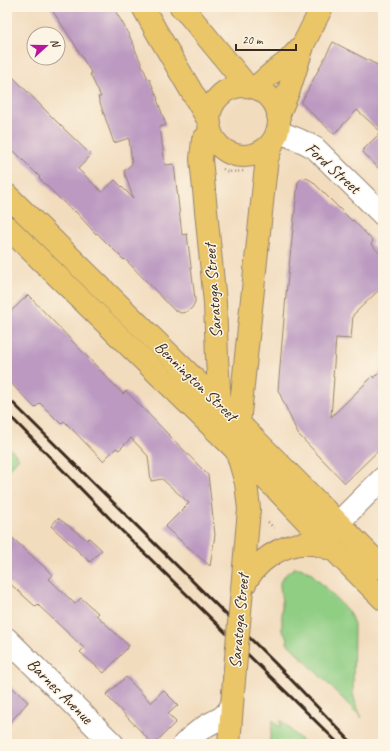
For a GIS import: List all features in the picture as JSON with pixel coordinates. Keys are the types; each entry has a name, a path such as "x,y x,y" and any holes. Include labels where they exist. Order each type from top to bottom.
{"main road":[{"path":"143,7 210,127 214,139 225,150 240,156 256,154 269,145 276,129 273,102 262,91 251,87 232,88 225,91 214,102 209,117 210,127"},
{"path":"181,7 251,87"},
{"path":"251,87 291,59 304,43 322,7"},
{"name":"Saratoga Street","path":"237,451 267,159 304,43"},
{"name":"Saratoga Street","path":"210,127 203,140 201,159 215,303 220,404 237,451 246,483 249,503 229,744"},
{"name":"Bennington Street","path":"7,195 239,422 383,568"},
{"name":"Bennington Street","path":"7,227 237,451 383,599"},
{"path":"242,589 248,577 257,566 271,555 283,549 295,545 310,543 318,544 335,551"}],"street":[{"name":"Ford Street","path":"276,129 315,148 383,215"},
{"path":"338,523 383,478"},
{"name":"Barnes Avenue","path":"8,641 113,744"},
{"path":"184,744 200,730 222,718 228,712 232,704"}],"path":[{"path":"221,167 224,171 228,172 251,170"},
{"path":"275,530 276,525"}],"green space":[{"path":"7,445 19,458 7,471"},
{"path":"294,568 300,568 311,573 349,612 354,624 353,693 356,705 362,718 287,643 288,638 282,631 280,582 286,574"},
{"path":"273,720 280,728 281,720 305,744 269,744"}],"building":[{"path":"50,7 113,7 135,47 148,79 149,78 158,99 166,125 160,127 165,165 174,164 182,235 187,234 195,302 192,308 186,312 181,313 174,310 125,259 124,260 97,233 96,234 75,211 74,212 57,196 7,144 7,71 91,155 78,169 102,192 115,180 133,198 124,171 132,164 129,138 114,143 98,97 101,97 90,74 92,74 66,31 66,26 63,26"},
{"path":"333,42 383,68 383,173 362,151 381,132 357,110 334,134 301,103"},
{"path":"306,178 312,181 352,221 353,220 373,241 371,244 383,257 383,286 353,315 351,339 336,338 331,417 373,376 374,378 383,369 383,446 345,483 298,434 278,390 298,182 301,179"},
{"path":"28,295 123,394 126,391 208,475 215,535 210,566 165,527 189,503 162,479 151,481 148,456 131,438 119,450 116,448 103,461 64,421 61,424 40,403 35,408 7,379 7,315"},
{"path":"58,518 87,540 89,538 102,550 90,562 51,526"},
{"path":"7,533 53,575 49,579 75,604 81,598 98,613 96,615 129,646 104,673 80,652 84,648 38,605 36,607 7,581"},
{"path":"126,677 151,703 163,690 178,705 168,714 176,722 154,744 106,695"},
{"path":"7,683 28,702 7,726"}],"railway":[{"path":"7,397 276,664 353,744"},
{"path":"7,413 122,531 339,744"}]}
